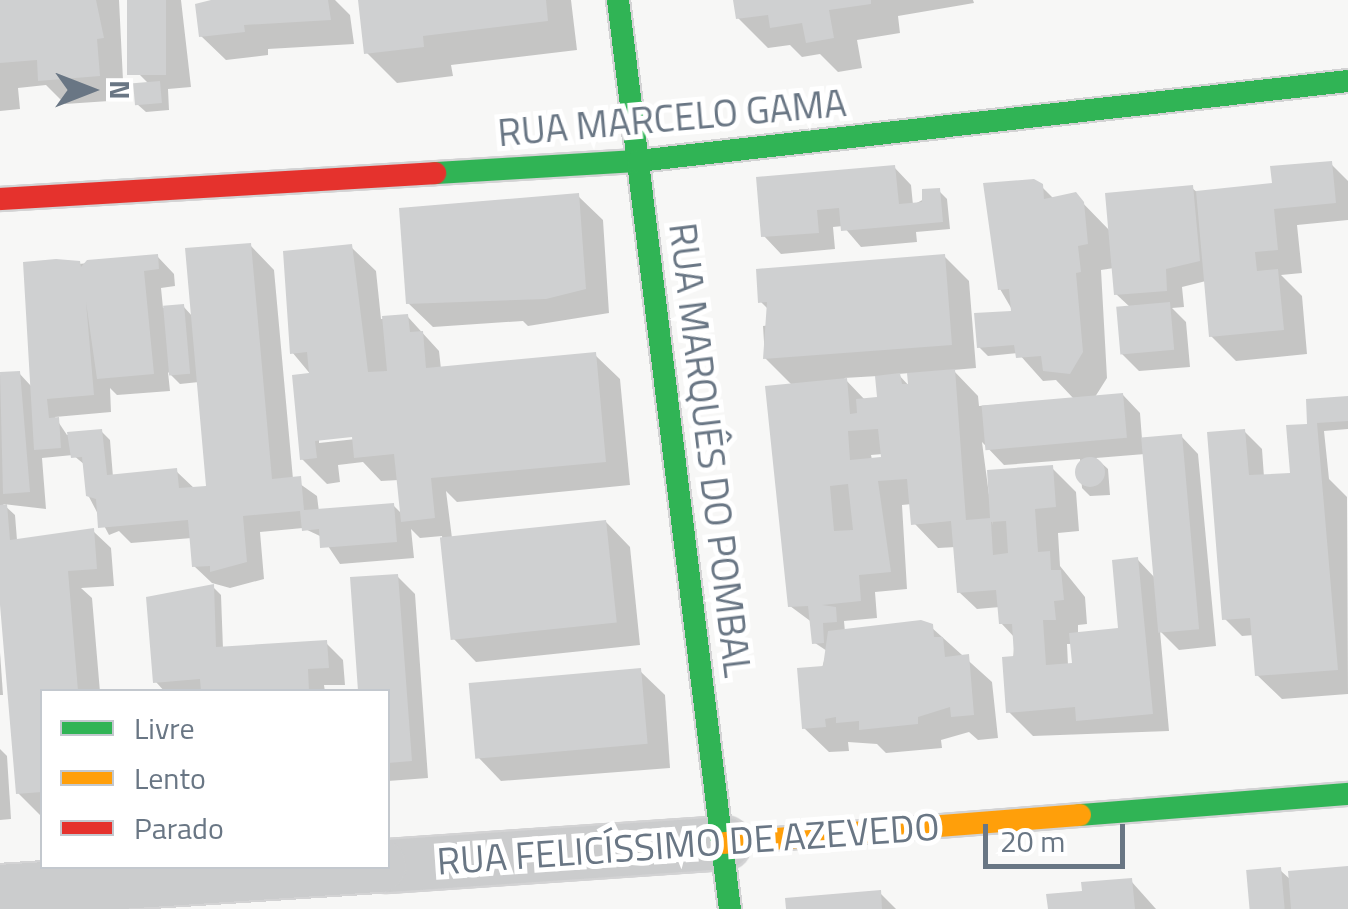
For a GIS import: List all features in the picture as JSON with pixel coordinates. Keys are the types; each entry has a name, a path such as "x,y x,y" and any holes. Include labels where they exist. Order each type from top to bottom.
{"street":[{"name":"RUA MARQUÊS DO POMBAL","path":"618,0 730,909"},
{"name":"RUA MARCELO GAMA","path":"0,199 638,161 1348,82"},
{"name":"RUA FELICÍSSIMO DE AZEVEDO","path":"390,866 1348,794"},
{"name":"RUA FELICÍSSIMO DE AZEVEDO","path":"0,891 338,869"}],"building":[{"path":"0,0 96,0 104,38 97,39 100,76 38,81 37,60 0,63"},
{"path":"127,0 166,0 166,75 127,75"},
{"path":"211,0 328,0 331,20 244,25 245,32 199,37 195,4"},
{"path":"358,0 546,0 548,21 423,36 424,47 364,54"},
{"path":"733,0 871,0 871,4 829,10 834,38 806,43 802,23 770,28 768,15 736,19"},
{"path":"160,81 162,103 135,105 133,83"},
{"path":"1332,161 1336,203 1274,209 1278,250 1255,252 1257,271 1278,269 1284,330 1209,337 1196,191 1272,183 1270,166"},
{"path":"895,165 899,204 922,202 922,189 940,188 943,222 841,231 839,208 817,210 819,233 761,237 756,177"},
{"path":"1034,179 1043,184 1044,199 1076,192 1084,202 1088,244 1078,246 1081,272 1076,273 1083,352 1070,374 1043,371 1041,356 1016,358 1014,345 977,348 974,313 1011,311 1009,289 998,290 983,183"},
{"path":"1193,185 1200,261 1166,269 1167,291 1114,295 1105,193"},
{"path":"579,193 586,289 546,299 406,304 399,208"},
{"path":"251,243 272,479 301,476 304,510 394,503 397,542 320,548 319,529 302,531 300,511 243,516 247,562 210,572 210,566 192,567 188,520 98,528 96,499 86,496 82,457 71,458 67,432 102,429 107,475 177,468 179,488 206,486 185,248"},
{"path":"352,244 368,372 387,371 382,316 408,314 410,332 423,331 426,368 596,352 606,462 431,478 435,518 401,522 394,454 354,458 352,437 315,441 317,458 300,460 292,375 309,373 307,352 290,354 283,251"},
{"path":"158,254 159,269 144,271 154,374 97,379 86,302 94,395 47,399 49,418 59,417 61,448 34,450 23,262 80,261 81,267 87,260"},
{"path":"945,254 952,345 763,359 767,302 758,303 756,269"},
{"path":"1170,302 1174,350 1120,355 1116,307"},
{"path":"184,304 190,374 169,376 163,306"},
{"path":"955,369 966,520 990,518 987,470 1053,465 1056,507 1035,509 1038,552 1050,551 1051,570 1061,570 1064,600 1054,601 1056,620 1043,620 1046,665 1072,663 1069,633 1118,628 1112,560 1138,557 1153,714 1076,721 1075,707 1006,713 1002,657 1014,656 1012,624 999,624 996,590 957,593 951,521 911,525 907,479 878,481 891,572 859,575 861,601 822,605 836,607 837,622 823,623 824,643 812,644 808,606 788,607 765,386 847,378 850,414 857,413 856,399 877,397 875,376 900,373 902,384 908,384 907,373","holes":["878,429 881,457 850,460 848,431","848,484 853,530 834,531 830,486","1006,521 1008,553 993,555 991,522"]},
{"path":"20,371 30,492 3,494 0,372"},
{"path":"1123,393 1127,438 985,450 982,405"},
{"path":"1348,396 1348,421 1317,423 1338,670 1255,676 1250,618 1222,620 1207,432 1245,429 1249,475 1290,473 1286,425 1307,424 1306,399"},
{"path":"1182,434 1199,629 1158,633 1141,438"},
{"path":"1090,457 1101,461 1105,472 1101,483 1090,487 1079,483 1075,472 1079,461"},
{"path":"7,504 10,540 94,528 97,569 68,571 78,689 40,689 40,792 16,794 0,605 0,505"},
{"path":"606,520 617,622 451,640 440,537"},
{"path":"398,574 412,761 390,763 390,689 358,689 350,577"},
{"path":"214,584 216,647 327,640 329,668 308,669 309,689 201,689 200,679 153,683 146,597"},
{"path":"921,620 933,624 934,637 943,637 945,657 969,654 974,715 951,717 950,707 918,717 918,724 859,730 859,721 836,723 836,717 825,719 826,727 802,729 797,668 823,666 828,631"},
{"path":"641,668 648,744 475,759 469,683"},
{"path":"1348,866 1348,909 1291,909 1288,871"},
{"path":"1281,867 1285,909 1250,909 1246,870"},
{"path":"1132,878 1135,909 1048,909 1046,894 1082,891 1081,882"},
{"path":"881,890 882,909 786,909 785,898"}],"traffic: fast":[{"path":"618,0 730,909"},
{"path":"435,173 638,161 1348,81"},
{"path":"1080,815 1348,794"}],"traffic: slow":[{"path":"724,843 1080,815"}],"traffic: jam":[{"path":"0,199 435,173"}]}
